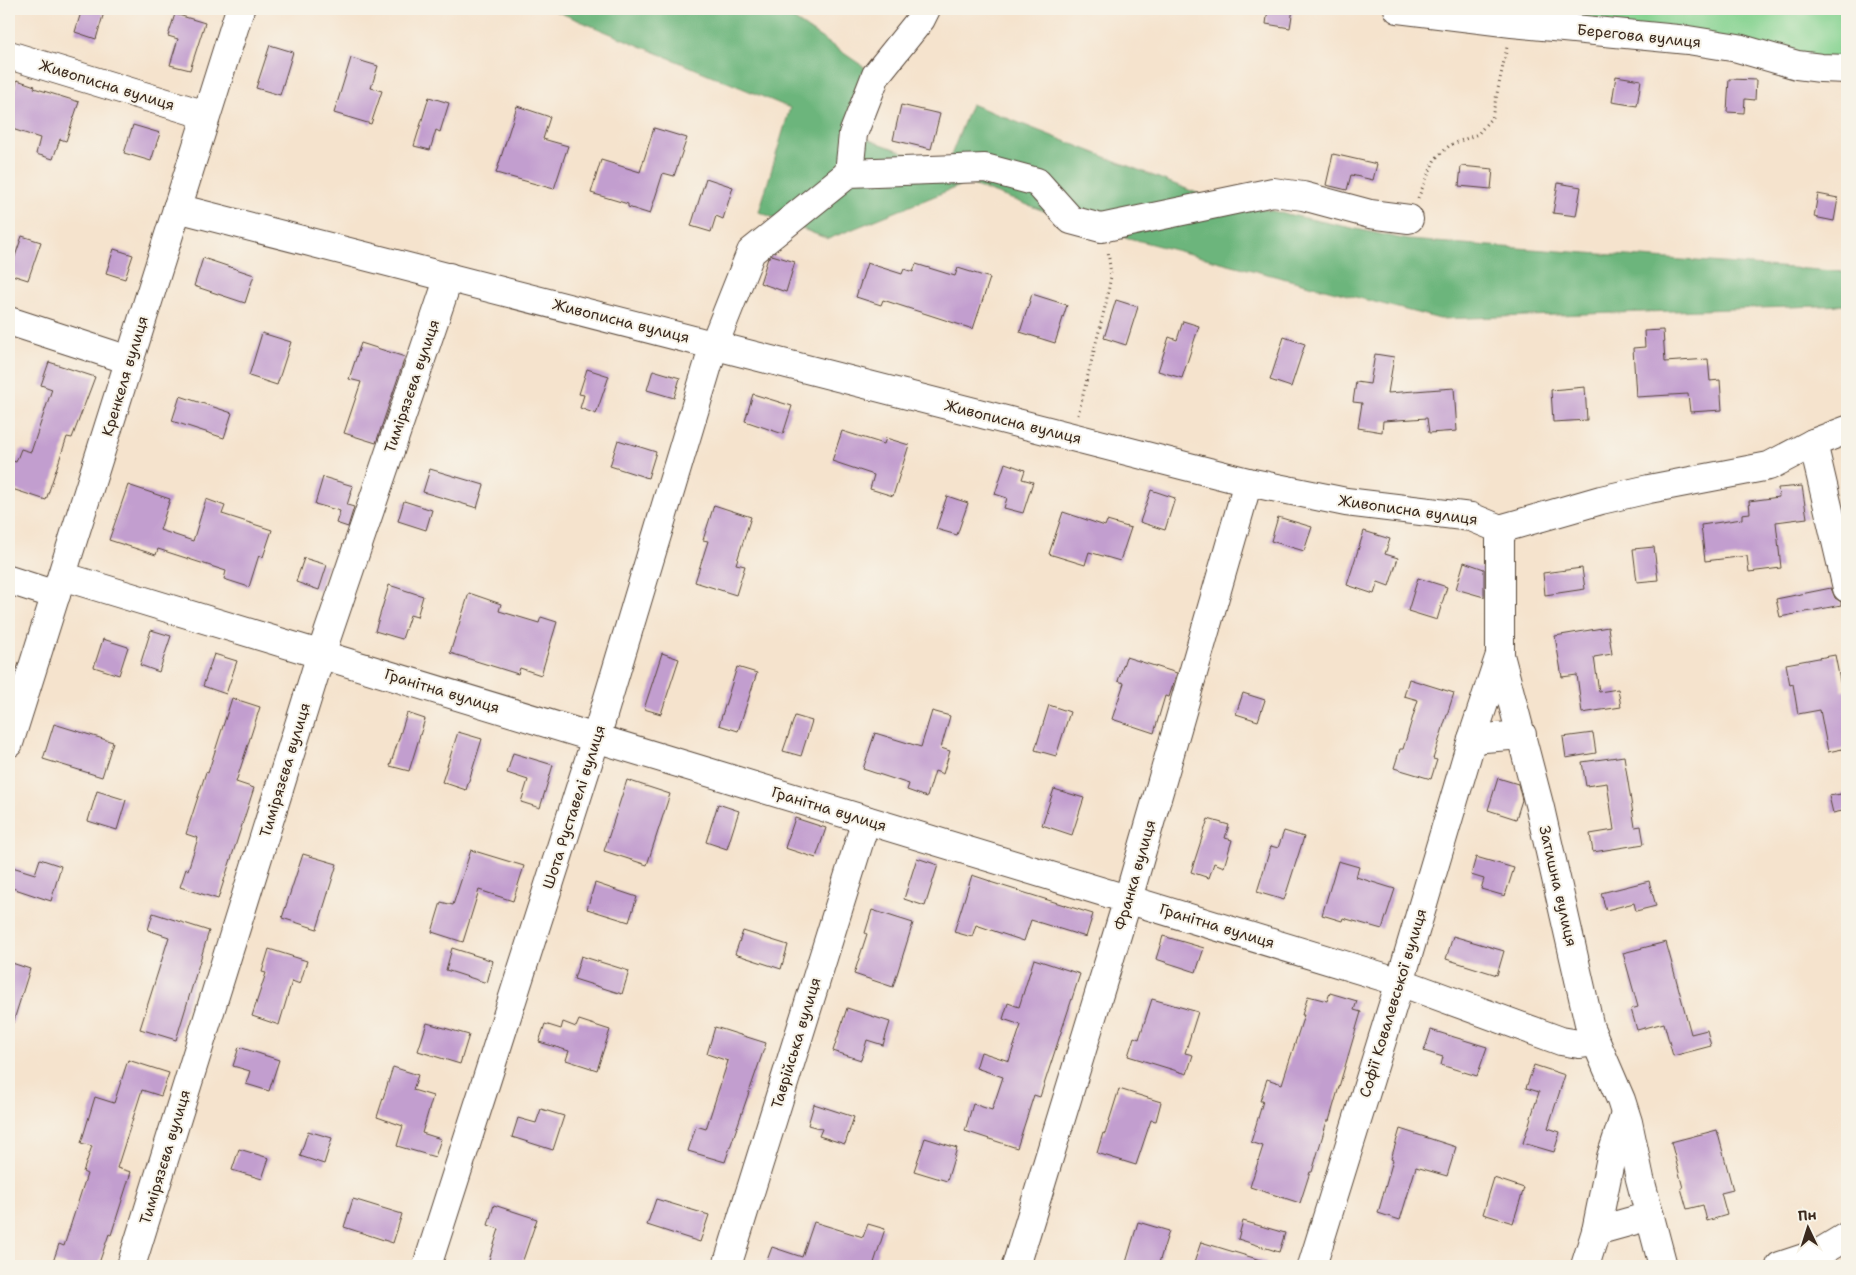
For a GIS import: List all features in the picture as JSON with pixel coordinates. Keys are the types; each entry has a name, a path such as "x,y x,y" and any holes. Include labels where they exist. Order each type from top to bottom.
{"street":[{"name":"Кренкеля вулиця","path":"9,743 240,9"},
{"path":"926,9 921,19 876,75 853,134 849,173 985,168 1036,182 1071,220 1101,228 1273,192 1303,196 1370,214 1409,219"},
{"name":"Берегова вулиця","path":"1398,9 1512,23 1688,40 1738,48 1797,65 1847,69"},
{"name":"Живописна вулиця","path":"9,55 206,115"},
{"name":"Шота Руставелі вулиця","path":"427,1266 596,738 714,345 751,252 849,173"},
{"name":"Живописна вулиця","path":"177,208 1248,482 1346,502 1470,517 1500,529"},
{"name":"Тимірязєва вулиця","path":"131,1266 321,654 449,277"},
{"path":"9,321 130,360"},
{"path":"1500,529 1602,500 1769,466 1813,444 1847,430"},
{"path":"1813,444 1847,588"},
{"name":"Франка вулиця","path":"1016,1266 1128,899 1248,482"},
{"name":"Софії Ковалевської вулиця","path":"1312,1266 1400,982 1472,740 1500,655 1500,529"},
{"name":"Гранітна вулиця","path":"9,580 59,586 321,654 1400,982 1561,1041 1579,1044 1595,1042"},
{"name":"Затишна вулиця","path":"1500,655 1522,735 1588,1019 1595,1042 1626,1114 1662,1266"},
{"path":"1472,740 1522,735"},
{"name":"Таврійська вулиця","path":"726,1266 866,820"},
{"path":"1585,1266 1596,1231 1611,1157 1626,1114"},
{"path":"1596,1231 1650,1216"},
{"path":"1780,1266 1820,1253 1847,1236"}],"path":[{"path":"1409,219 1435,160 1450,145 1478,134 1492,118 1512,23"},
{"path":"1072,436 1106,303 1111,276 1108,247 1101,228"}],"green space":[{"path":"551,9 780,10 876,75 854,134 946,168 971,104 1207,197 1408,240 1847,272 1847,305 1440,319 1094,229 967,183 828,239 759,212 790,108"},
{"path":"1398,9 1847,9 1847,69"}],"building":[{"path":"82,9 105,9 96,39 75,32"},
{"path":"1268,9 1293,9 1290,28 1266,24"},
{"path":"175,14 205,23 190,70 170,65 178,39 168,36"},
{"path":"270,45 293,52 280,95 256,88"},
{"path":"351,58 378,66 371,88 382,91 371,124 334,113"},
{"path":"1616,76 1641,80 1637,106 1612,102"},
{"path":"1729,79 1756,80 1755,100 1745,99 1744,113 1727,112"},
{"path":"17,80 35,86 34,88 79,102 66,141 60,139 53,159 36,154 40,138 9,128 9,87 15,89"},
{"path":"429,97 449,103 440,132 436,130 430,150 414,146"},
{"path":"901,105 940,114 931,149 893,140"},
{"path":"517,106 550,117 543,139 568,146 554,189 496,173"},
{"path":"133,125 160,133 151,161 124,153"},
{"path":"654,128 687,138 674,176 663,173 650,214 628,207 628,204 591,193 601,160 640,172"},
{"path":"1333,154 1377,164 1373,180 1351,175 1347,190 1326,185"},
{"path":"1461,166 1493,169 1491,189 1459,186"},
{"path":"706,178 733,187 723,219 716,216 711,232 691,226"},
{"path":"1558,183 1581,187 1576,216 1553,213"},
{"path":"1818,194 1838,198 1834,221 1814,217"},
{"path":"22,236 41,242 28,280 9,274"},
{"path":"114,249 133,255 125,279 106,273"},
{"path":"772,255 795,262 786,292 760,283 768,258"},
{"path":"203,258 254,275 245,303 194,286"},
{"path":"867,263 902,274 904,269 913,272 916,264 955,276 958,268 990,278 973,329 883,300 881,305 856,297"},
{"path":"1032,294 1067,305 1055,343 1020,332"},
{"path":"1116,300 1138,307 1126,345 1104,338"},
{"path":"1183,321 1199,326 1182,378 1158,371 1169,337 1177,340"},
{"path":"1663,330 1665,362 1708,359 1710,381 1720,380 1722,410 1690,412 1688,394 1636,397 1633,348 1645,347 1644,331"},
{"path":"262,333 291,342 277,385 249,376"},
{"path":"1284,337 1305,344 1291,387 1270,380"},
{"path":"361,343 405,357 376,443 344,433 361,382 349,379"},
{"path":"1375,354 1394,357 1388,393 1454,388 1457,431 1429,433 1427,418 1383,421 1382,432 1358,428 1362,403 1353,402 1356,382 1370,384"},
{"path":"49,362 95,377 72,438 67,437 46,500 9,488 9,460 16,462 21,449 31,452 52,389 41,385"},
{"path":"587,369 609,376 596,414 580,408 584,395 579,394"},
{"path":"653,370 680,378 674,398 647,390"},
{"path":"1585,387 1587,420 1553,422 1551,390"},
{"path":"753,394 792,406 783,434 745,421"},
{"path":"180,396 232,413 224,438 172,421"},
{"path":"842,431 884,444 886,438 909,445 893,496 870,489 874,475 832,461"},
{"path":"618,440 656,452 648,478 610,466"},
{"path":"1005,463 1025,470 1022,479 1033,482 1023,513 1004,508 1007,498 995,494"},
{"path":"430,469 484,485 477,508 423,492"},
{"path":"323,477 353,486 347,505 354,507 348,527 336,523 340,511 315,504"},
{"path":"128,485 170,499 160,530 193,541 206,499 225,506 222,514 272,530 263,557 259,555 249,587 224,579 226,571 158,549 156,555 109,540"},
{"path":"1802,486 1807,518 1776,522 1781,568 1749,572 1747,556 1705,561 1701,525 1742,519 1742,514 1750,513 1749,501 1779,497 1778,488"},
{"path":"1151,490 1175,498 1165,530 1140,522"},
{"path":"947,496 968,503 957,535 936,529"},
{"path":"404,501 432,510 426,530 398,521"},
{"path":"714,505 751,517 736,564 745,566 736,595 695,582 708,541 703,540"},
{"path":"1063,512 1105,526 1107,521 1131,528 1120,561 1089,552 1085,565 1049,554"},
{"path":"1278,517 1312,527 1304,551 1271,541"},
{"path":"1364,531 1390,539 1385,554 1398,558 1389,586 1378,582 1374,594 1347,585"},
{"path":"1654,547 1658,580 1637,582 1633,549"},
{"path":"304,558 327,565 319,590 296,582"},
{"path":"1464,562 1484,569 1484,597 1456,589"},
{"path":"1582,568 1585,589 1545,595 1543,573"},
{"path":"1418,578 1447,587 1437,620 1408,611"},
{"path":"389,585 423,596 417,617 410,615 402,639 375,631"},
{"path":"1831,588 1835,598 1841,602 1841,605 1780,617 1776,599"},
{"path":"469,593 501,604 499,611 539,623 541,617 557,622 541,675 520,668 518,674 450,653"},
{"path":"1608,627 1612,654 1594,657 1599,692 1618,689 1621,707 1582,713 1577,675 1562,677 1555,636"},
{"path":"151,630 171,636 159,672 140,665"},
{"path":"103,639 128,647 119,675 94,667"},
{"path":"662,653 679,659 661,714 644,709"},
{"path":"214,654 237,661 226,694 203,686"},
{"path":"1835,655 1842,691 1847,689 1847,748 1828,752 1820,710 1798,714 1793,684 1790,685 1786,664"},
{"path":"1126,657 1177,673 1169,697 1165,696 1154,733 1112,719 1124,683 1118,681"},
{"path":"737,667 757,673 738,731 719,725"},
{"path":"1409,679 1454,693 1433,759 1437,760 1431,779 1394,768 1400,749 1403,749 1418,700 1404,696"},
{"path":"1243,693 1265,700 1258,721 1236,714"},
{"path":"232,698 260,707 236,782 254,788 218,899 180,887 186,869 188,870 198,838 186,834"},
{"path":"1049,705 1070,712 1056,756 1035,750"},
{"path":"932,711 950,716 941,748 950,751 943,774 935,771 927,797 907,790 909,784 863,769 875,733 921,747"},
{"path":"407,713 425,719 409,771 390,766"},
{"path":"795,716 812,721 801,756 783,751"},
{"path":"54,724 113,742 102,777 43,759"},
{"path":"458,732 482,739 466,790 442,782"},
{"path":"1593,733 1596,753 1566,758 1563,737"},
{"path":"513,753 553,765 540,808 521,802 528,780 507,773"},
{"path":"1624,756 1635,827 1641,826 1644,844 1593,852 1590,834 1614,830 1607,783 1586,786 1582,762"},
{"path":"1498,778 1518,784 1522,800 1516,819 1488,810"},
{"path":"627,780 670,794 647,865 604,851"},
{"path":"1054,789 1084,798 1072,835 1042,825"},
{"path":"97,791 126,800 117,830 88,821"},
{"path":"1847,793 1847,810 1833,813 1829,796"},
{"path":"718,804 739,811 727,849 706,842"},
{"path":"795,818 826,828 816,858 785,848"},
{"path":"1208,819 1229,825 1225,838 1232,840 1224,867 1214,863 1209,878 1191,872"},
{"path":"1284,831 1304,837 1284,900 1257,892 1271,846 1278,848"},
{"path":"471,850 524,866 513,901 479,890 463,942 432,932 441,902 453,905"},
{"path":"303,854 337,864 317,929 282,918"},
{"path":"1476,857 1514,868 1505,896 1481,889 1484,879 1471,875"},
{"path":"917,858 938,865 925,906 904,899"},
{"path":"40,859 61,866 51,901 9,887 9,866 35,874"},
{"path":"1338,861 1359,867 1356,877 1395,889 1382,929 1343,918 1342,921 1322,915"},
{"path":"972,875 1093,914 1086,937 1031,920 1024,941 976,925 972,937 954,932"},
{"path":"1649,881 1656,906 1636,911 1634,903 1606,910 1601,893"},
{"path":"595,883 637,897 629,922 587,909"},
{"path":"872,910 913,923 893,987 854,974 867,934 865,933"},
{"path":"153,913 209,931 176,1040 140,1029 169,937 148,930"},
{"path":"743,931 788,945 781,969 735,954"},
{"path":"1163,936 1204,948 1196,972 1156,959"},
{"path":"1453,936 1504,951 1497,975 1446,959"},
{"path":"1666,942 1691,1034 1707,1030 1711,1046 1673,1056 1664,1023 1637,1030 1631,1009 1638,1007 1623,953"},
{"path":"452,948 493,961 487,983 446,970"},
{"path":"269,949 307,961 300,984 292,981 279,1025 252,1016 266,973 262,972"},
{"path":"581,956 629,971 622,994 574,979"},
{"path":"1034,959 1080,974 1040,1097 1034,1095 1017,1148 965,1131 973,1104 992,1110 1003,1077 976,1068 981,1052 1009,1061 1021,1025 1003,1019 1008,1003 1019,1007"},
{"path":"9,962 30,969 13,1023 9,1022"},
{"path":"1330,993 1357,1001 1354,1010 1361,1012 1329,1121 1327,1121 1312,1172 1310,1172 1300,1203 1250,1187 1263,1146 1251,1142 1263,1101 1260,1101 1267,1079 1282,1084 1304,1015 1302,1015 1308,996 1327,1001"},
{"path":"1152,999 1198,1012 1185,1053 1193,1055 1187,1074 1128,1056 1134,1037 1139,1039"},
{"path":"847,1008 890,1022 883,1045 867,1040 861,1060 833,1051"},
{"path":"579,1020 610,1030 597,1070 566,1060 569,1051 539,1042 545,1024 561,1029 563,1022 576,1027"},
{"path":"427,1023 469,1035 460,1064 418,1051"},
{"path":"715,1027 766,1043 725,1162 688,1151 696,1126 706,1129 728,1061 707,1054"},
{"path":"1431,1030 1487,1047 1477,1076 1441,1065 1443,1057 1424,1051"},
{"path":"239,1047 279,1060 269,1091 246,1084 250,1071 233,1066"},
{"path":"128,1060 169,1073 161,1096 142,1090 117,1168 131,1172 111,1235 109,1234 98,1266 69,1266 53,1262 59,1244 64,1246 87,1174 83,1172 92,1146 81,1143 95,1097 114,1103"},
{"path":"1534,1065 1565,1075 1548,1128 1560,1132 1554,1152 1523,1143 1539,1092 1526,1088"},
{"path":"393,1067 418,1075 413,1090 433,1096 422,1133 441,1139 435,1157 397,1146 403,1126 377,1117"},
{"path":"1119,1089 1161,1102 1156,1121 1151,1120 1136,1165 1097,1153"},
{"path":"814,1104 854,1117 845,1144 819,1136 822,1129 808,1125"},
{"path":"541,1109 564,1116 553,1150 512,1137 518,1118 536,1123"},
{"path":"1400,1129 1456,1147 1447,1176 1416,1167 1400,1220 1378,1213"},
{"path":"1717,1130 1733,1190 1721,1193 1727,1215 1707,1221 1703,1205 1687,1209 1671,1142"},
{"path":"308,1131 332,1138 324,1164 300,1156"},
{"path":"925,1138 957,1148 947,1181 914,1171"},
{"path":"239,1149 269,1158 262,1179 232,1170"},
{"path":"1494,1178 1524,1188 1513,1223 1483,1214"},
{"path":"353,1199 402,1214 393,1243 344,1227"},
{"path":"656,1199 709,1215 700,1242 647,1225"},
{"path":"494,1205 537,1219 521,1266 487,1266 499,1229 488,1225"},
{"path":"1243,1221 1285,1233 1279,1252 1238,1239"},
{"path":"814,1222 863,1237 868,1224 885,1229 873,1266 776,1266 766,1263 772,1247 802,1257"},
{"path":"1138,1222 1169,1231 1158,1266 1125,1266"},
{"path":"1201,1242 1267,1262 1266,1266 1193,1266"}]}
